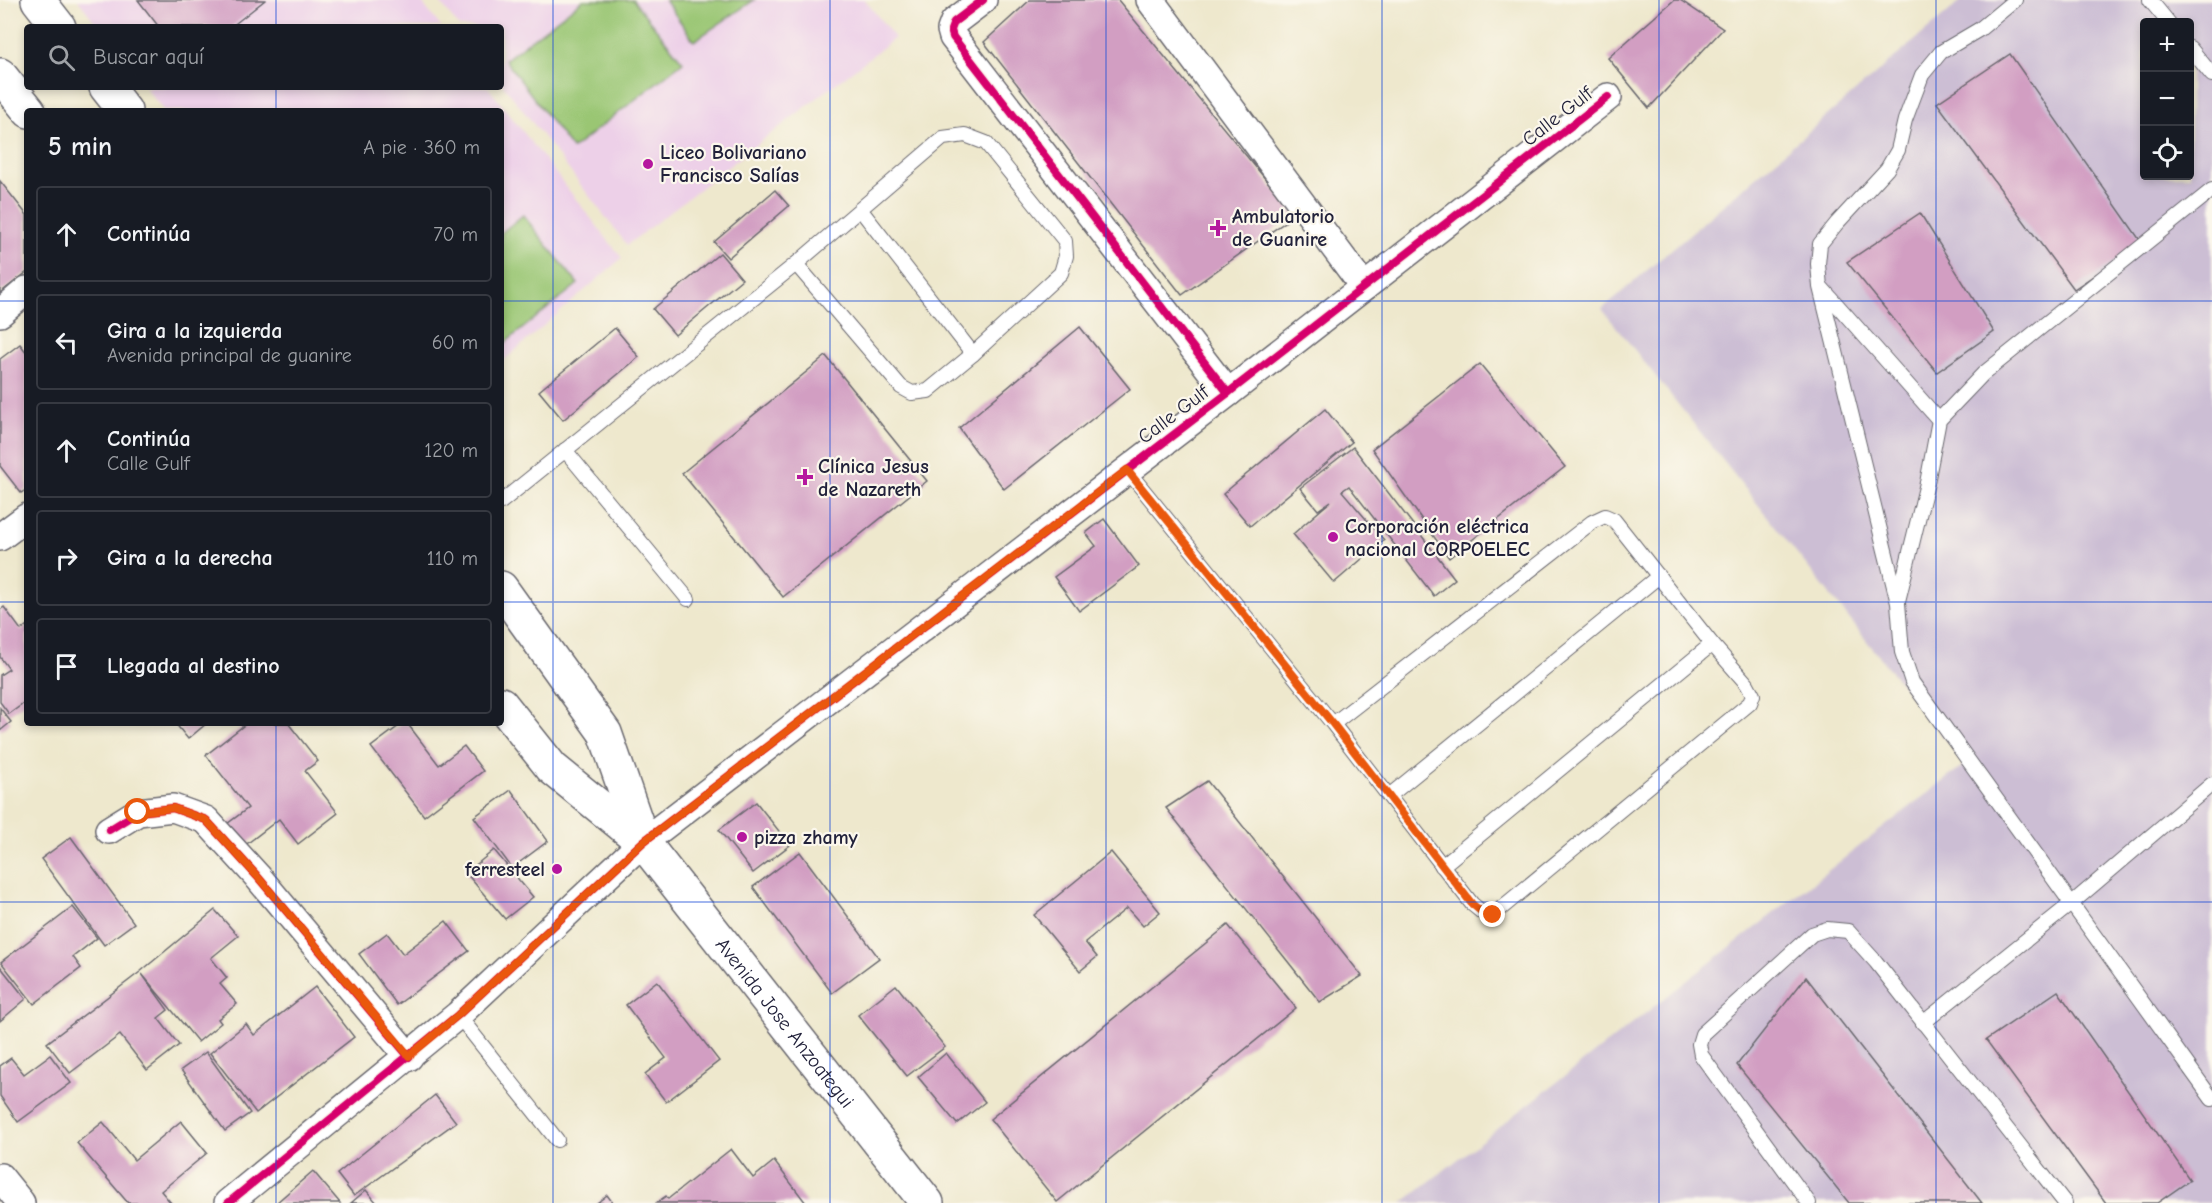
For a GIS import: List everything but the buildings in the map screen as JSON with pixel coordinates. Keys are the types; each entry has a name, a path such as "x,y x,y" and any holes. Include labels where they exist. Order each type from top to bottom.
{"street":[{"path":"38,0 58,24"},
{"path":"983,0 954,22 951,30 953,37 1228,393"},
{"path":"1150,0 1364,287"},
{"path":"0,75 26,108"},
{"path":"108,90 123,108"},
{"name":"Calle Gulf","path":"228,1203 458,1015 643,842 1228,393 1608,97"},
{"path":"0,314 24,293"},
{"path":"0,537 24,519"},
{"path":"504,592 605,732 643,842"},
{"path":"504,708 552,768 643,842"},
{"path":"109,830 138,812 173,808 206,820 257,876 409,1056"},
{"name":"Avenida Jose Anzoategui","path":"643,842 927,1203"},
{"path":"0,1178 21,1203"}],"lane":[{"path":"2015,0 1980,29 1941,52 1922,75 1905,120 1898,150 1887,169 1820,244 1818,264 1820,287 1898,603 1902,651 1912,682 2212,1100"},
{"path":"2150,0 2166,18"},
{"path":"2194,53 2212,75"},
{"path":"504,500 796,264 943,138 965,135 986,143 1065,241 1066,256 1061,273 973,354 928,391 912,393 901,387 796,264"},
{"path":"1898,603 1927,483 1939,420 1983,374 2212,190"},
{"path":"860,208 973,354"},
{"path":"1820,287 1939,420"},
{"path":"565,450 688,599"},
{"path":"1127,470 1333,724 1472,904 1483,913 1493,915 1750,703 1753,695 1747,684 1712,644 1614,520 1605,516 1598,519 1333,724"},
{"path":"1389,796 1659,576"},
{"path":"1442,866 1712,644"},
{"path":"1923,1023 2072,903 2212,784"},
{"path":"1809,1203 1701,1055 1699,1044 1702,1034 1812,934 1827,929 1848,931 1876,962 2065,1203"},
{"path":"458,1015 557,1140"}],"shaded area":[{"path":"78,0 420,0 439,24 97,24"},
{"name":"Liceo Bolivariano Francisco Salías","path":"438,0 865,0 895,38 627,245 504,86 504,24 457,24"},
{"path":"1962,0 2212,0 2212,1203 1402,1203 1965,764 1602,309"},
{"path":"147,90 490,90 622,258 504,360 504,108 162,108"}],"green space":[{"path":"583,0 633,0 683,62 572,149 505,60"},
{"path":"665,0 754,0 694,41"},
{"path":"523,215 578,284 504,344 504,231"}],"cycle path":[{"path":"983,0 954,22 951,30 953,37 1228,393"},
{"path":"228,1203 458,1015 643,842 1228,393 1608,97"},
{"path":"109,830 138,812 173,808 206,820 257,876 409,1057"}],"place":[{"name":"Liceo Bolivariano Francisco Salías","path":"648,164"},
{"name":"Ambulatorio de Guanire","path":"1218,228"},
{"name":"Clínica Jesus de Nazareth","path":"805,477"},
{"name":"Corporación eléctrica nacional CORPOELEC","path":"1333,537"},
{"name":"pizza zhamy","path":"742,837"},
{"name":"ferresteel","path":"557,869"}],"route":[{"path":"138,812 173,808 206,820 257,876 409,1056 458,1015 643,842 1127,470 1333,724 1472,904 1483,913 1493,915"}]}
